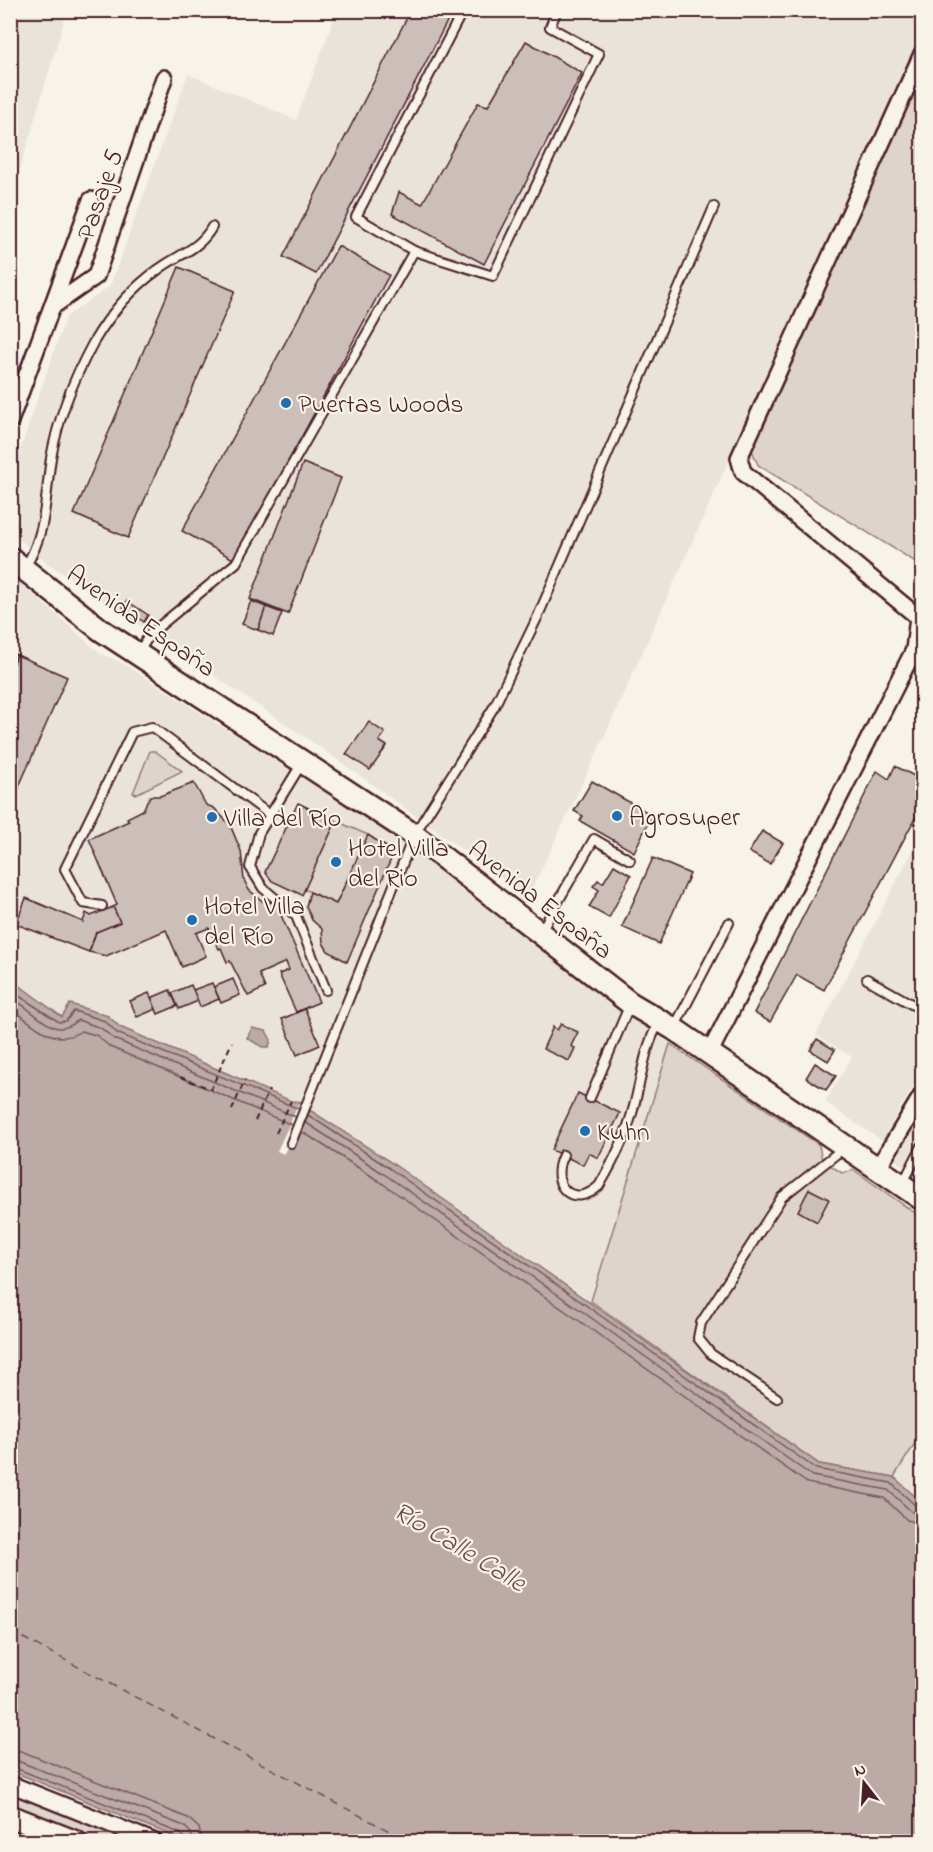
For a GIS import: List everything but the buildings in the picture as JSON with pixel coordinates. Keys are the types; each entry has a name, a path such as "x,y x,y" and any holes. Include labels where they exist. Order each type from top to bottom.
{"main road":[{"name":"Avenida España","path":"17,563 101,630 414,835 630,1003 667,1025 922,1199"},
{"path":"10,1816 76,1842"}],"street":[{"path":"709,1054 914,650 918,617 743,472 739,458 922,54"},
{"name":"Pasaje 5","path":"53,306 96,276 164,78"},
{"name":"Pasaje 5","path":"10,421 92,201"},
{"path":"878,1168 922,1095"},
{"path":"10,1784 155,1842"}],"lane":[{"path":"463,10 356,217 414,251 493,276 599,54 550,27 557,10"},
{"path":"291,1143 414,835 494,707 538,616 714,207"},
{"path":"17,563 41,534 51,456 61,417 94,343 130,294 167,263 194,249 212,227"},
{"path":"138,654 150,634 236,563 414,251"},
{"path":"102,906 83,903 65,869 132,732 152,727 270,814"},
{"path":"303,761 259,833 250,867 263,888 296,916 326,990"},
{"path":"540,932 594,839 630,860"},
{"path":"563,1155 556,1173 561,1186 566,1191 580,1196 599,1186 627,1129 643,1058 667,1025 729,923"},
{"path":"867,979 922,1010"},
{"path":"590,1098 630,1003"},
{"path":"777,1398 711,1354 698,1338 701,1323 782,1197 846,1146"},
{"path":"902,1185 922,1146"}],"path":[{"path":"180,1077 211,1089 232,1042"},
{"path":"232,1110 245,1080"},
{"path":"255,1121 269,1090"},
{"path":"276,1133 291,1101"}],"shaded area":[{"path":"10,11 67,11 11,199"},
{"path":"337,11 922,11 922,34 594,759 528,897 331,755 49,564 11,532 11,476 66,317 110,286 188,74 296,120"},
{"path":"922,75 922,566 758,465 751,448"},
{"path":"10,574 101,654 119,661 403,842 670,1044 591,1301 392,1163 305,1107 119,1027 108,1016 62,1017 20,986 11,984"},
{"path":"150,751 155,751 182,771 136,794 133,793"},
{"name":"Hotel Villa del Rio","path":"336,821 368,835 336,904 304,889"},
{"path":"922,833 922,1070 882,1141 825,1102 852,1057 816,1035"},
{"path":"670,1044 819,1145 822,1160 842,1173 854,1170 922,1218 922,1432 894,1477 819,1464 591,1301"},
{"path":"922,1115 922,1180 895,1160"},
{"path":"922,1432 922,1503 894,1477"},
{"path":"11,1789 89,1821 91,1826 102,1830 109,1828 138,1841 100,1841 11,1806"}],"water":[{"name":"Río Calle Calle","path":"10,984 20,986 62,1017 70,1004 108,1016 120,1027 291,1101 304,1102 305,1107 392,1163 819,1464 894,1477 922,1503 922,1841 185,1841 11,1771"},
{"path":"252,1028 266,1031 271,1040 269,1047 262,1047 247,1038"}],"pier":[{"path":"299,1103 305,1107 284,1146 287,1148 284,1154 277,1151"}],"ferry route":[{"path":"10,1631 410,1842"}],"place":[{"name":"Puertas Woods","path":"286,403"},
{"name":"Agrosuper","path":"617,816"},
{"name":"Villa del Río","path":"212,817"},
{"name":"Hotel Villa del Rio","path":"336,862"},
{"name":"Hotel Villa del Río","path":"192,920"},
{"name":"Kuhn","path":"585,1131"}]}
